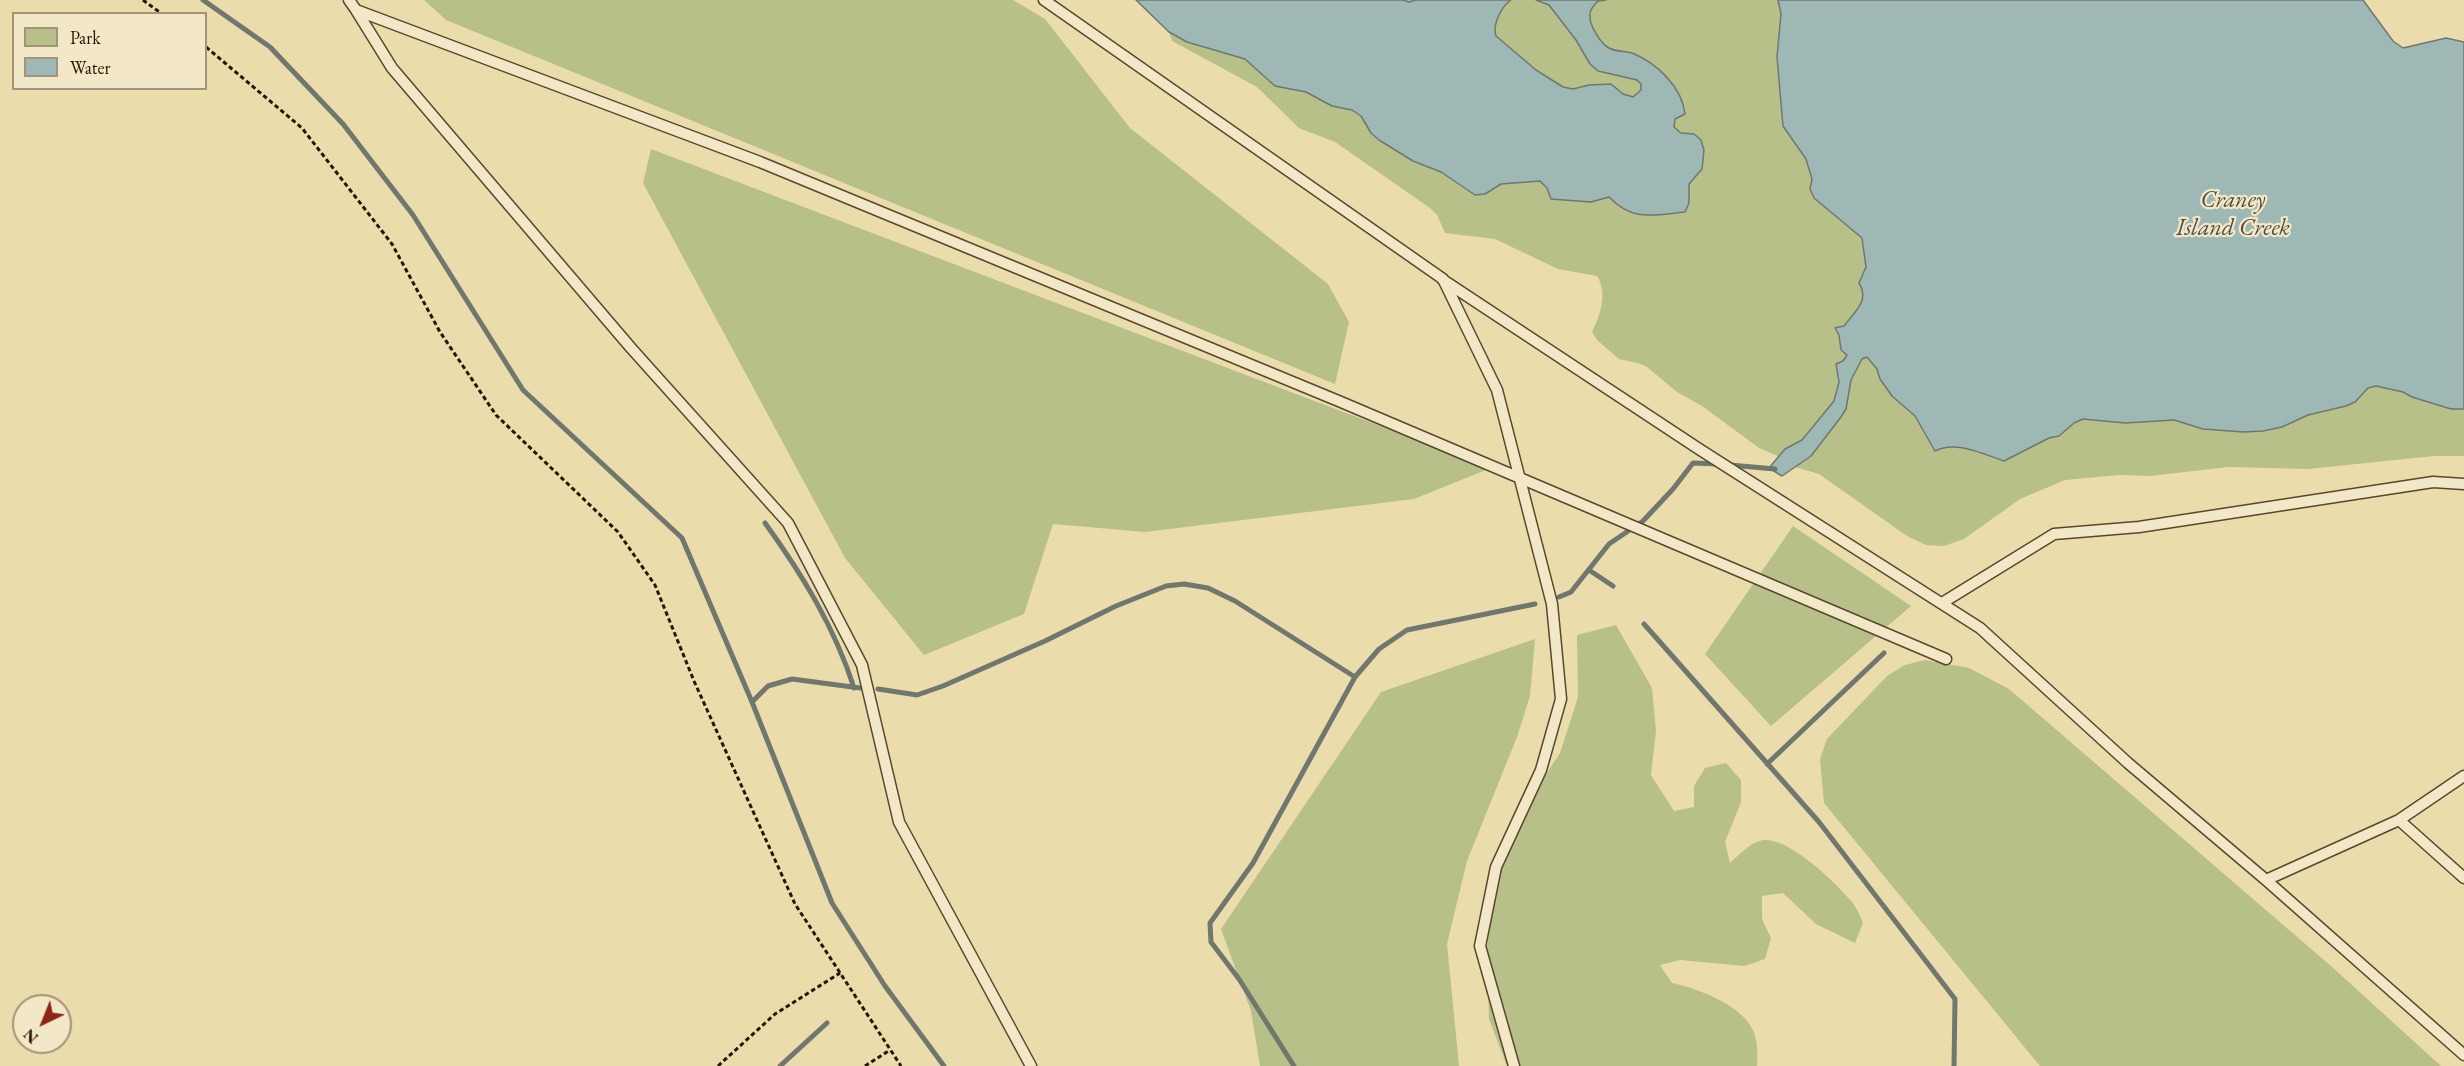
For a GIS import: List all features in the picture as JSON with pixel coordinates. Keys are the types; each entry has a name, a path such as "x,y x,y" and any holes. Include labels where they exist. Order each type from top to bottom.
{"lane":[{"path":"1044,0 1443,279 1699,449 1980,628 2128,763 2266,880 2464,1055"},
{"path":"353,5 760,162 1520,478 1946,659"},
{"path":"353,5 392,68 631,348 788,523 862,665 899,822 1030,1066"},
{"path":"1443,279 1497,390 1552,604 1561,699 1541,770 1496,867 1480,946 1514,1066"},
{"path":"1942,603 2054,534 2139,526 2433,482 2464,484"},
{"path":"2266,880 2399,820 2464,776"},
{"path":"2399,820 2464,878"}],"path":[{"path":"143,0 159,12"},
{"path":"207,48 302,128 392,244 440,332 496,415 618,532 655,585 694,681 795,904 900,1066"},
{"path":"718,1066 775,1014 840,973"},
{"path":"865,1066 890,1050"}],"green space":[{"path":"424,0 1013,0 1045,19 1130,128 1328,284 1349,322 1335,384 446,20"},
{"path":"1136,0 1865,0 2464,322 2464,456 2434,456 2308,469 2228,467 2150,476 2119,475 2065,480 2020,499 1964,539 1944,546 1926,545 1907,536 1819,474 1795,467 1782,476 1769,468 1778,456 1759,448 1702,406 1677,392 1647,367 1619,359 1597,340 1592,332 1600,312 1602,297 1597,276 1558,269 1495,239 1445,233 1437,215 1430,208 1335,142 1299,128 1257,87 1172,41 1169,32"},
{"path":"651,149 1491,468 1414,499 1145,532 1053,524 1024,614 924,655 845,558 643,183"},
{"path":"1793,526 1911,606 1771,726 1705,654"},
{"path":"1616,625 1652,688 1656,731 1651,775 1674,811 1694,807 1694,786 1705,768 1726,763 1741,780 1741,802 1725,842 1730,863 1755,843 1765,840 1776,842 1800,854 1835,884 1854,904 1863,923 1855,943 1816,924 1783,893 1762,896 1762,919 1771,938 1765,959 1745,966 1680,960 1660,965 1672,983 1715,998 1744,1017 1753,1030 1756,1040 1757,1066 1507,1066 1489,1019 1487,946 1495,886 1526,805 1560,753 1578,697 1577,635"},
{"path":"1535,639 1530,696 1517,737 1467,861 1447,944 1459,1066 1260,1066 1251,1011 1221,929 1381,692"},
{"path":"1925,660 1969,668 2009,689 2331,966 2441,1066 2040,1066 1824,803 1820,759 1827,739 1887,676 1905,665"}],"water":[{"path":"1136,0 1403,0 1409,2 1416,0 1511,0 1504,6 1499,16 1495,26 1496,36 1536,70 1563,87 1573,89 1589,85 1611,84 1623,94 1633,97 1641,90 1641,84 1637,80 1598,71 1590,64 1576,40 1549,5 1536,0 1606,0 1598,1 1590,12 1590,21 1596,34 1609,48 1641,57 1674,85 1685,114 1675,119 1674,127 1681,133 1694,134 1701,140 1704,150 1702,169 1689,184 1689,203 1685,212 1635,214 1609,197 1591,202 1551,199 1547,188 1540,181 1501,184 1485,194 1475,195 1441,172 1413,161 1379,140 1371,133 1361,116 1352,110 1332,106 1306,92 1275,86 1245,59 1187,42 1169,32"},
{"name":"Craney Island Creek","path":"1778,0 2363,0 2393,41 2403,48 2446,38 2464,42 2464,409 2451,409 2403,392 2376,386 2368,388 2355,402 2346,406 2308,415 2282,427 2263,431 2203,429 2174,420 2125,423 2083,419 2074,423 2059,436 2049,438 2004,461 1961,447 1935,451 1915,416 1892,396 1880,379 1877,369 1867,357 1862,359 1851,380 1846,409 1841,417 1811,456 1782,476 1769,468 1785,449 1802,440 1834,401 1839,382 1836,364 1843,361 1847,355 1841,350 1839,335 1835,328 1844,326 1860,306 1863,295 1859,283 1866,267 1862,238 1814,198 1810,189 1812,179 1806,159 1783,126 1777,57 1781,14"}],"waterway":[{"path":"203,0 270,47 343,124 413,215 523,390 682,538 752,702 832,903 885,986 944,1066"},
{"path":"1559,597 1571,592 1609,544 1643,521 1673,489 1693,463 1718,464"},
{"path":"1730,465 1775,469"},
{"path":"765,523 816,602 837,644 854,688"},
{"path":"1589,570 1613,586"},
{"path":"878,689 917,695 943,686 1045,641 1116,606 1166,586 1184,584 1208,588 1235,601 1355,677"},
{"path":"1294,1066 1239,979 1211,942 1210,923 1253,863 1355,677 1379,649 1407,630 1535,604"},
{"path":"1644,624 1819,822 1955,999 1954,1066"},
{"path":"1767,764 1884,653"},
{"path":"752,702 768,686 792,679 860,688"},
{"path":"780,1066 827,1023"}]}
